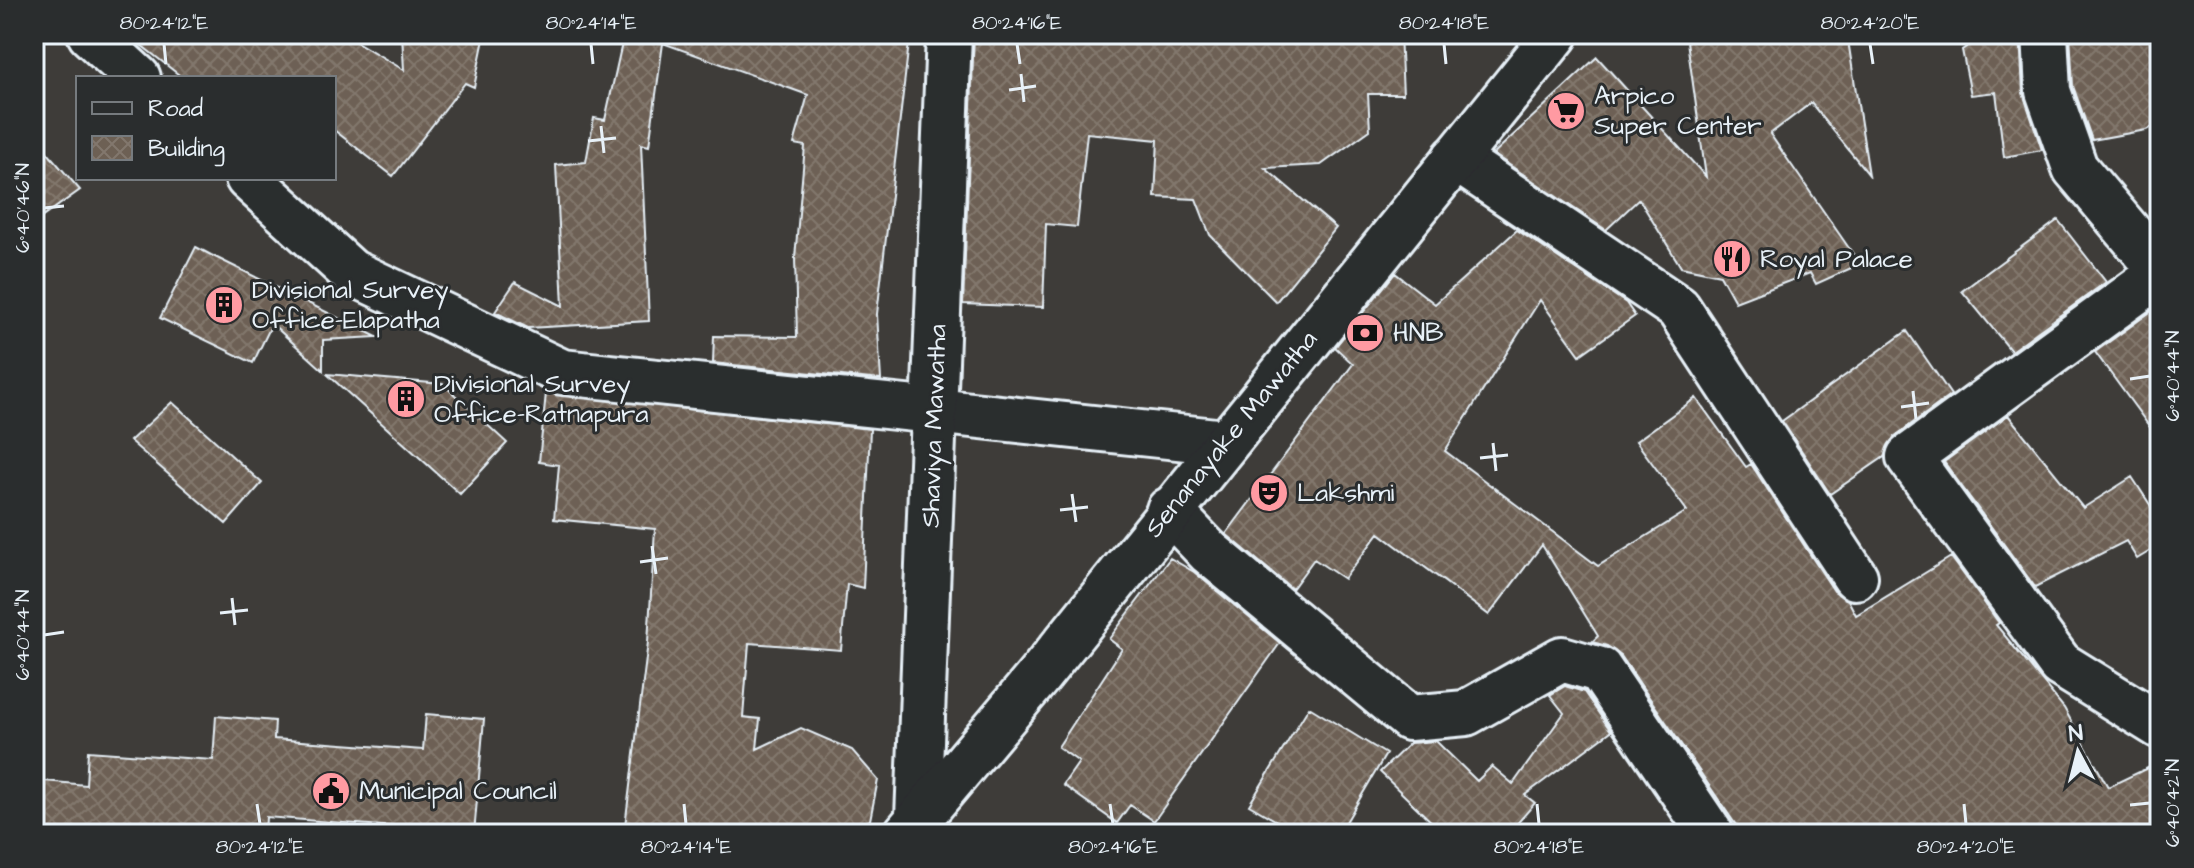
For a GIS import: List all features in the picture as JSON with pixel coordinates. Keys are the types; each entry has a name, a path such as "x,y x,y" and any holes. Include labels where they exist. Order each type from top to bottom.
{"street":[{"path":"90,34 136,76"},
{"name":"Shaviya Mawatha","path":"912,826 934,411 949,34"},
{"name":"Senanayake Mawatha","path":"912,826 1037,678 1169,510 1556,34"},
{"path":"2045,34 2048,91 2075,168 2160,272 1909,457 2060,664 2160,726"},
{"path":"1455,158 1678,308 1855,577"},
{"path":"250,180 351,272 562,372 1225,442"},
{"path":"1169,510 1209,552 1409,718 1466,713 1562,659 1600,670 1711,834"}],"building":[{"path":"127,34 343,34 404,70 402,34 485,34 474,87 465,83 393,176 336,132 336,76 180,76"},
{"path":"624,34 910,34 877,314 881,380 713,363 714,336 797,337 795,258 805,146 794,144 808,95 663,43 649,146 641,144 649,321 528,328 495,312 515,282 563,306 556,165 586,162 594,118 605,120"},
{"path":"974,34 1400,34 1403,94 1368,94 1370,130 1321,165 1265,168 1336,228 1276,302 1210,235 1196,199 1155,197 1158,140 1087,133 1077,227 1046,224 1043,307 963,304"},
{"path":"1686,34 1847,34 1869,175 1811,103 1770,134 1860,264 1816,284 1810,273 1735,302 1720,275 1681,267 1639,199 1606,230 1493,154 1597,57 1706,177"},
{"path":"1985,34 2020,34 2023,93 2042,150 2004,157 1996,92 1971,95 1962,50"},
{"path":"2070,34 2160,34 2160,123 2146,130 2092,140 2073,86"},
{"path":"34,137 80,190 34,223"},
{"path":"2058,220 2106,282 2011,351 1962,291"},
{"path":"1517,230 1626,303 1635,316 1580,355 1540,300 1445,451 1598,566 1687,511 1636,441 1696,398 1746,467 1751,464 1834,591 1848,600 1856,615 1951,557 1999,623 1996,625 2064,708 2108,787 2160,762 2160,834 1742,834 1621,656 1607,646 1592,642 1598,636 1542,545 1489,615 1379,533 1344,579 1314,559 1292,589 1226,534 1353,364 1335,347 1395,273 1435,304"},
{"name":"Divisional Survey Office-Elapatha","path":"196,247 377,337 323,340 323,370 272,324 253,363 160,318"},
{"path":"2160,305 2160,441 2095,352"},
{"path":"1907,331 1951,395 1894,437 1884,457 1830,494 1782,421"},
{"name":"Divisional Survey Office-Ratnapura","path":"327,374 443,384 507,443 460,494"},
{"path":"546,393 870,429 863,588 847,584 841,650 749,643 743,717 760,719 757,749 801,728 852,750 878,780 870,820 854,834 624,834 648,642 655,529 554,519 559,465 539,462"},
{"path":"172,402 262,483 226,524 130,441"},
{"path":"2008,415 2083,508 2132,477 2160,520 2160,545 2137,559 2126,541 2035,587 1944,462"},
{"path":"1170,558 1194,572 1280,643 1154,821 1130,805 1117,823 1063,785 1079,762 1058,747 1122,649 1109,639"},
{"path":"1565,686 1584,692 1611,731 1525,795 1535,803 1508,834 1444,834 1380,772 1410,743 1436,741 1477,781 1492,766 1513,784 1564,713 1550,695"},
{"path":"1309,707 1386,754 1339,834 1299,834 1249,805"},
{"path":"426,714 484,719 474,834 421,834 421,829 266,817 265,834 34,834 34,780 86,785 88,751 213,760 216,716 275,721 274,739 423,750"}],"place":[{"name":"Arpico Super Center","path":"1566,111"},
{"name":"Royal Palace","path":"1732,259"},
{"name":"Divisional Survey Office-Elapatha","path":"224,305"},
{"name":"HNB","path":"1365,333"},
{"name":"Divisional Survey Office-Ratnapura","path":"406,399"},
{"name":"Lakshmi","path":"1269,493"},
{"name":"Municipal Council","path":"331,791"}]}
